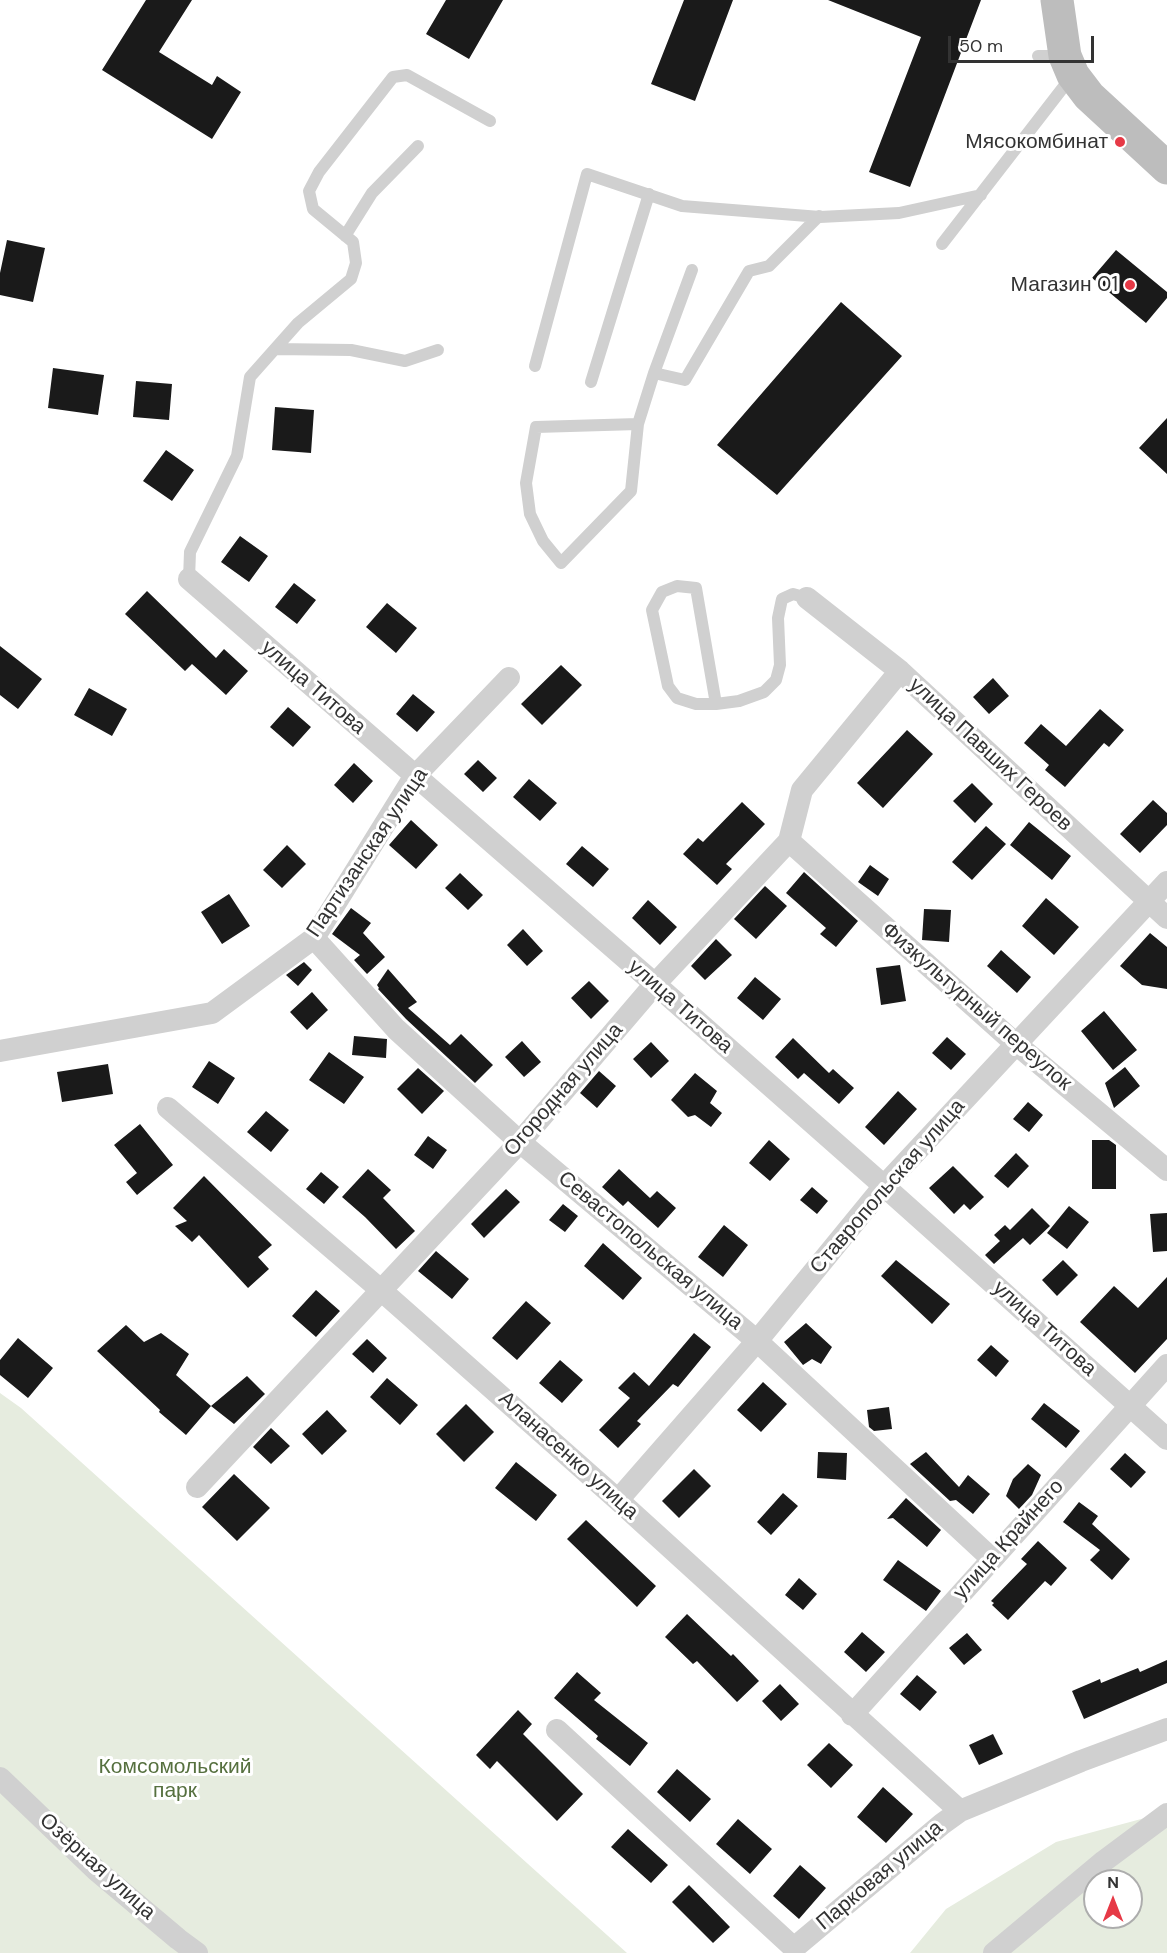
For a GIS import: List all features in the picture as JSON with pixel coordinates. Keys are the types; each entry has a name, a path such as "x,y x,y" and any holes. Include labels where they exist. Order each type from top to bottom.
{"main road":[{"path":"1057,0 1059,62 1089,96 1166,165"}],"street":[{"name":"улица Титова","path":"189,579 884,1186 1167,1439"},
{"name":"улица Павших Героев","path":"807,598 900,671 1167,918"},
{"name":"Огородная улица","path":"196,1487 520,1142 654,984 789,841 802,790 900,671"},
{"name":"Партизанская улица","path":"0,1051 212,1013 314,938 414,777 509,678"},
{"name":"Физкультурный переулок","path":"789,841 1016,1044 1167,1170"},
{"name":"Ставропольская улица","path":"618,1500 757,1341 884,1186 1167,882"},
{"name":"Севастопольская улица","path":"314,938 396,1029 520,1142 757,1341 992,1559"},
{"name":"Аланасенко улица","path":"168,1108 382,1291 618,1500 960,1811"},
{"name":"улица Крайнего","path":"852,1714 1167,1365"},
{"name":"Парковая улица","path":"557,1730 794,1948 960,1811 1081,1761 1167,1730"},
{"name":"Озёрная улица","path":"0,1778 96,1870 197,1953"},
{"path":"994,1953 1104,1861 1167,1814"}],"lane":[{"path":"942,244 981,195 1059,62"},
{"path":"189,579 190,552 237,456 250,377 298,322 351,279 356,263 353,242 313,209 309,191 319,172 393,77 406,75 490,121"},
{"path":"345,236 372,193 418,146"},
{"path":"536,366 587,174 681,206 819,216 899,213 981,195"},
{"path":"591,382 649,194"},
{"path":"654,373 685,380 749,271 768,266 819,216"},
{"path":"638,424 536,427 526,483 530,514 543,541 561,563 632,491 638,424 692,270"},
{"path":"275,349 351,350 405,361 438,350"},
{"path":"716,704 696,588 677,586 662,592 652,610 668,686 677,698 696,704 716,704 740,701 764,692 776,680 780,665 778,618 782,599 793,594 807,598"}],"green space":[{"name":"Комсомольский парк","path":"0,1393 21,1408 627,1953 0,1953"},
{"path":"1167,1812 1167,1953 910,1953 946,1909 1056,1842"}],"building":[{"path":"146,0 192,0 159,52 212,85 217,76 241,92 212,139 102,70"},
{"path":"446,0 503,0 469,59 426,34"},
{"path":"684,0 733,0 695,101 651,84"},
{"path":"828,0 981,0 910,187 869,172 921,37"},
{"path":"7,240 45,248 33,302 0,295 0,273"},
{"name":"Магазин 01","path":"1116,250 1167,292 1167,298 1146,323 1092,278"},
{"path":"841,302 902,356 777,495 717,445"},
{"path":"53,368 104,375 98,415 48,408"},
{"path":"136,381 172,384 169,420 133,417"},
{"path":"275,407 314,410 311,453 272,450"},
{"path":"1167,418 1167,474 1139,448"},
{"path":"166,450 194,470 172,501 143,481"},
{"path":"240,536 268,556 249,582 221,562"},
{"path":"294,583 316,600 297,624 275,607"},
{"path":"147,591 216,658 224,649 248,671 226,695 192,664 185,671 125,614"},
{"path":"387,603 417,628 396,653 366,627"},
{"path":"0,646 42,679 18,709 0,695"},
{"path":"561,665 582,685 542,725 521,704"},
{"path":"993,678 1009,696 989,714 973,697"},
{"path":"89,688 127,709 112,736 74,715"},
{"path":"413,694 435,712 417,732 396,714"},
{"path":"288,707 311,727 293,747 270,727"},
{"path":"1100,709 1124,730 1109,747 1104,743 1065,787 1045,770 1049,765 1024,743 1041,724 1066,746"},
{"path":"907,730 933,754 883,808 857,783"},
{"path":"478,760 497,778 483,792 464,774"},
{"path":"354,763 373,781 353,803 334,785"},
{"path":"529,779 557,803 540,821 513,797"},
{"path":"972,783 993,804 975,823 953,801"},
{"path":"1153,800 1167,813 1167,825 1140,853 1120,834"},
{"path":"742,802 765,824 726,864 732,869 717,885 683,854 698,838 703,842"},
{"path":"411,820 438,845 416,869 389,845"},
{"path":"1029,822 1071,856 1052,880 1010,845"},
{"path":"986,826 1006,844 972,880 952,862"},
{"path":"287,845 306,864 282,888 263,870"},
{"path":"582,846 609,869 593,887 566,864"},
{"path":"870,865 889,879 878,896 858,882"},
{"path":"804,872 858,921 836,947 820,934 826,928 786,893"},
{"path":"460,873 483,895 468,910 445,888"},
{"path":"765,886 787,906 756,939 734,919"},
{"path":"229,894 250,926 222,944 201,912"},
{"path":"1046,898 1079,927 1054,955 1022,926"},
{"path":"648,900 677,927 660,945 632,918"},
{"path":"351,908 371,923 363,933 385,957 367,974 354,960 360,955 332,934"},
{"path":"924,909 951,910 949,942 922,940"},
{"path":"523,929 543,951 527,966 507,945"},
{"path":"1150,933 1167,947 1167,989 1142,985 1120,966"},
{"path":"716,939 732,955 705,980 691,966"},
{"path":"1001,950 1031,977 1017,993 987,966"},
{"path":"304,962 312,970 298,986 286,975"},
{"path":"900,965 906,1001 881,1005 876,968"},
{"path":"388,969 417,1002 408,1008 450,1045 461,1034 493,1065 475,1083 406,1019 378,989 377,985"},
{"path":"755,977 781,999 763,1020 737,998"},
{"path":"589,981 609,1001 591,1019 571,998"},
{"path":"312,992 328,1010 307,1030 290,1012"},
{"path":"1104,1011 1137,1050 1113,1070 1081,1031"},
{"path":"354,1036 387,1039 386,1058 352,1055"},
{"path":"947,1037 966,1054 951,1070 932,1053"},
{"path":"793,1038 829,1073 833,1069 854,1088 839,1104 804,1073 798,1079 775,1057"},
{"path":"522,1041 541,1062 524,1077 505,1057"},
{"path":"651,1042 669,1061 651,1078 633,1059"},
{"path":"329,1052 364,1077 344,1104 309,1080"},
{"path":"209,1061 235,1078 218,1104 192,1087"},
{"path":"108,1064 113,1094 62,1102 57,1072"},
{"path":"1125,1067 1140,1086 1114,1108 1105,1083"},
{"path":"418,1068 444,1091 422,1114 397,1089"},
{"path":"599,1071 616,1086 597,1108 580,1093"},
{"path":"695,1073 717,1091 710,1103 722,1113 711,1127 695,1115 688,1117 671,1100"},
{"path":"898,1091 917,1109 884,1145 865,1127"},
{"path":"1028,1102 1043,1115 1029,1132 1013,1119"},
{"path":"266,1111 289,1130 271,1152 247,1132"},
{"path":"140,1124 173,1165 137,1195 126,1182 137,1173 114,1145"},
{"path":"428,1136 447,1150 433,1169 414,1155"},
{"path":"769,1140 790,1159 770,1181 749,1163"},
{"path":"1092,1140 1109,1140 1116,1145 1116,1189 1092,1189"},
{"path":"1016,1153 1029,1166 1008,1188 994,1176"},
{"path":"953,1166 984,1197 970,1210 964,1204 954,1214 929,1188"},
{"path":"368,1169 391,1190 383,1198 415,1231 396,1249 342,1197"},
{"path":"619,1169 650,1198 657,1191 676,1208 658,1228 628,1201 623,1206 602,1187"},
{"path":"321,1172 339,1187 324,1204 306,1189"},
{"path":"204,1176 272,1245 258,1257 269,1269 248,1288 199,1235 192,1242 175,1226 187,1221 173,1208"},
{"path":"812,1187 828,1201 817,1214 800,1200"},
{"path":"506,1189 520,1202 484,1238 471,1224"},
{"path":"563,1204 578,1216 565,1232 549,1220"},
{"path":"1069,1206 1089,1222 1067,1249 1047,1233"},
{"path":"1032,1208 1050,1226 1030,1245 1023,1238 994,1264 985,1255 1000,1241 994,1235 1005,1225 1010,1230"},
{"path":"1167,1213 1167,1251 1153,1252 1150,1214"},
{"path":"724,1225 748,1245 723,1277 698,1257"},
{"path":"603,1243 642,1278 623,1300 584,1266"},
{"path":"436,1251 469,1279 452,1299 418,1271"},
{"path":"896,1260 950,1304 932,1324 881,1276"},
{"path":"1063,1260 1078,1275 1057,1296 1042,1280"},
{"path":"1167,1277 1167,1339 1135,1373 1080,1322 1114,1286 1138,1308"},
{"path":"316,1290 340,1311 316,1337 292,1316"},
{"path":"526,1301 551,1323 517,1360 492,1338"},
{"path":"806,1323 832,1347 821,1364 812,1359 803,1365 784,1342"},
{"path":"126,1325 144,1342 161,1333 189,1354 176,1375 211,1406 186,1435 159,1412 160,1410 97,1351"},
{"path":"694,1333 711,1347 678,1387 673,1384 637,1421 641,1424 618,1448 599,1430 630,1398 618,1388 634,1372 649,1386"},
{"path":"18,1338 53,1368 28,1398 0,1375 0,1360"},
{"path":"367,1339 387,1358 373,1373 352,1354"},
{"path":"991,1345 1009,1361 996,1377 977,1360"},
{"path":"560,1360 583,1380 562,1403 539,1383"},
{"path":"247,1376 265,1394 234,1424 211,1406"},
{"path":"387,1378 418,1405 400,1425 370,1397"},
{"path":"763,1382 787,1404 761,1432 737,1410"},
{"path":"1044,1403 1080,1431 1066,1448 1031,1419"},
{"path":"466,1404 494,1432 464,1462 436,1434"},
{"path":"889,1407 892,1429 874,1431 869,1427 867,1410"},
{"path":"327,1410 347,1431 322,1455 302,1434"},
{"path":"271,1428 290,1446 271,1464 253,1447"},
{"path":"818,1452 847,1453 846,1480 817,1478"},
{"path":"926,1452 959,1487 968,1475 990,1494 973,1514 956,1500 950,1501 910,1464"},
{"path":"1125,1453 1146,1472 1131,1488 1110,1469"},
{"path":"516,1462 557,1495 536,1521 495,1488"},
{"path":"1028,1464 1041,1475 1032,1495 1019,1509 1006,1496 1013,1479"},
{"path":"694,1469 711,1486 679,1518 662,1501"},
{"path":"234,1474 270,1508 237,1541 202,1507"},
{"path":"783,1493 798,1506 771,1535 757,1522"},
{"path":"906,1498 941,1530 927,1547 893,1518 887,1519"},
{"path":"1079,1502 1098,1516 1092,1524 1130,1559 1112,1580 1090,1560 1100,1550 1063,1522"},
{"path":"586,1520 656,1586 637,1607 567,1539"},
{"path":"1038,1541 1067,1568 1051,1586 1045,1581 1008,1620 992,1605 994,1603 991,1601 1027,1564 1021,1559"},
{"path":"898,1560 941,1591 926,1611 883,1580"},
{"path":"799,1578 817,1594 803,1610 785,1595"},
{"path":"687,1614 731,1656 733,1654 759,1681 737,1702 697,1661 693,1664 665,1637"},
{"path":"862,1632 885,1652 866,1672 844,1652"},
{"path":"967,1633 982,1650 964,1665 949,1648"},
{"path":"1167,1660 1167,1683 1084,1719 1072,1691 1100,1679 1101,1683 1138,1668 1140,1672"},
{"path":"577,1672 601,1693 594,1700 648,1743 630,1766 596,1739 598,1736 554,1698"},
{"path":"917,1675 937,1692 920,1711 900,1694"},
{"path":"780,1684 799,1704 781,1721 762,1701"},
{"path":"518,1710 532,1724 523,1734 583,1794 557,1821 497,1761 490,1769 476,1755"},
{"path":"993,1734 1003,1754 979,1765 969,1745"},
{"path":"829,1743 853,1765 831,1788 807,1765"},
{"path":"677,1769 711,1799 690,1822 657,1792"},
{"path":"883,1787 913,1814 886,1843 857,1817"},
{"path":"738,1819 772,1849 750,1874 716,1844"},
{"path":"628,1829 668,1865 651,1883 611,1847"},
{"path":"800,1865 826,1888 799,1919 773,1896"},
{"path":"689,1885 730,1927 713,1943 672,1902"}],"place":[{"name":"Мясокомбинат","path":"1120,142"},
{"name":"Магазин 01","path":"1130,285"}]}
